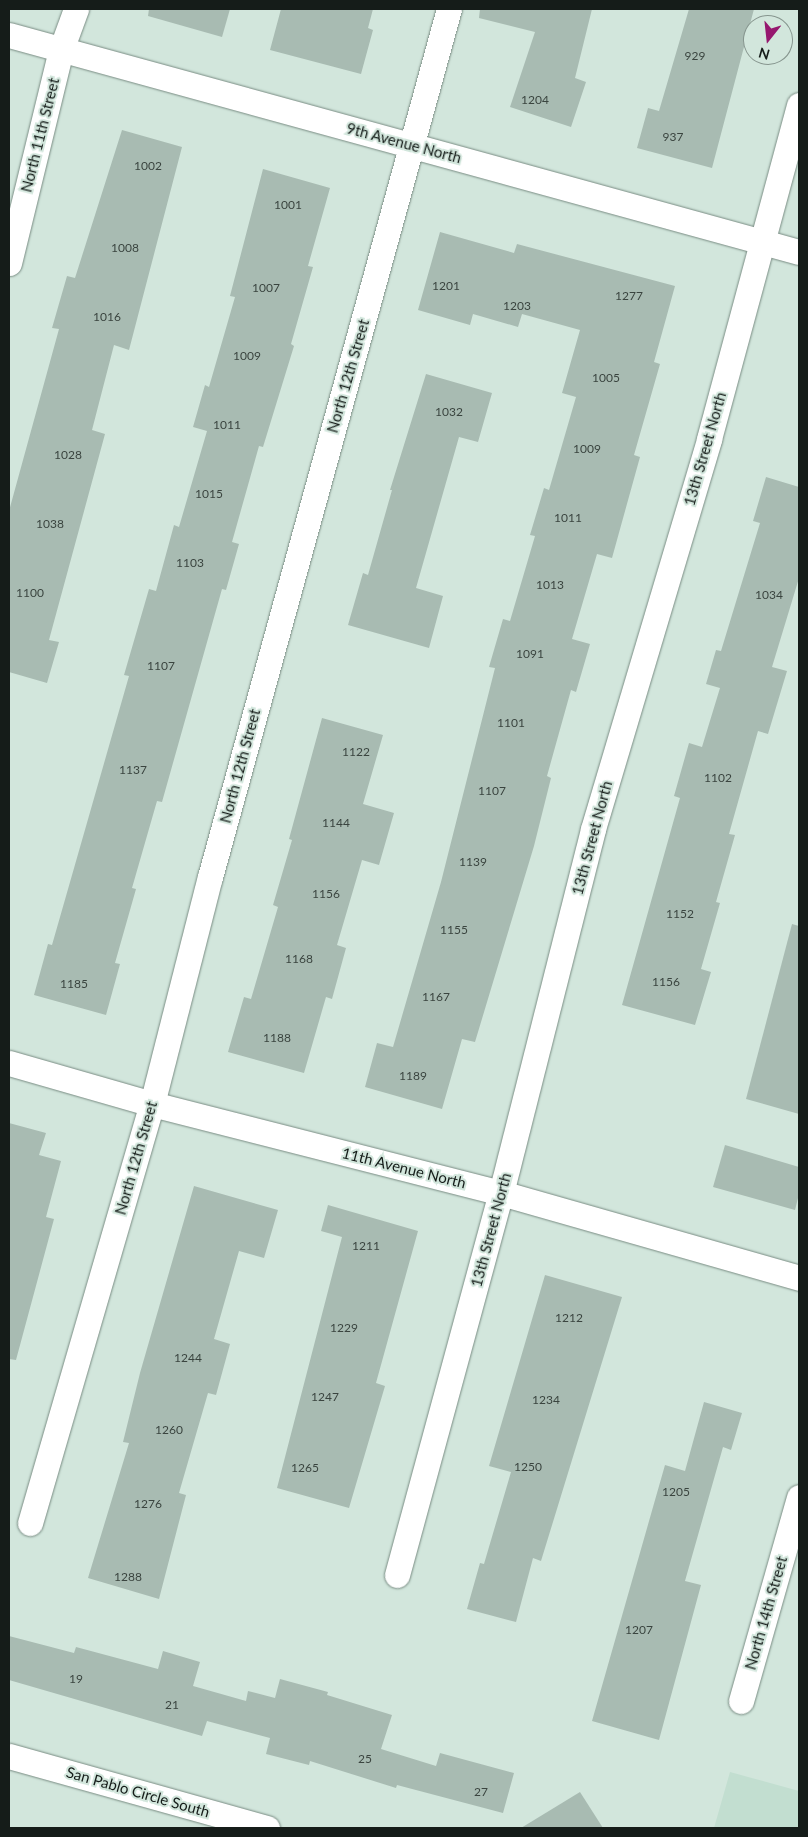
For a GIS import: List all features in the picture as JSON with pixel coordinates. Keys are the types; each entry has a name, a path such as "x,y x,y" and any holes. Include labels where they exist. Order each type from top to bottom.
{"street":[{"name":"North 11th Street","path":"9,263 61,50 76,9"},
{"name":"North 12th Street","path":"30,1523 152,1104 210,877 449,9"},
{"name":"9th Avenue North","path":"9,35 799,252"},
{"name":"13th Street North","path":"397,1575 501,1193 593,828 709,439 799,105"},
{"name":"11th Avenue North","path":"9,1063 152,1104 501,1193 799,1278"},
{"name":"North 14th Street","path":"741,1701 799,1497"},
{"name":"San Pablo Circle South","path":"9,1756 267,1828"}],"shaded area":[{"path":"730,1772 799,1791 799,1828 714,1828"}],"building":[{"path":"149,9 230,9 222,37 148,16"},
{"path":"281,9 373,9 368,28 373,30 361,74 270,50"},
{"path":"480,9 592,9 575,78 586,82 571,127 510,107 535,32 479,18"},
{"path":"689,9 754,9 752,15 743,15 743,51 712,168 637,148 648,108 659,111"},
{"path":"122,130 182,147 129,350 114,345 92,430 105,434 49,640 59,642 47,683 9,672 9,511 59,329 52,328 67,276 75,278"},
{"path":"263,169 330,188 308,266 313,267 291,344 294,346 263,447 259,446 232,542 239,544 226,590 222,589 162,802 157,801 132,888 136,889 115,963 120,964 106,1015 34,995 48,944 52,945 129,676 124,675 149,589 156,591 174,525 179,527 207,431 193,427 205,385 209,387 235,297 230,296"},
{"path":"440,232 514,253 517,244 675,286 654,362 660,364 634,455 640,457 612,558 597,554 572,639 590,644 576,692 571,690 547,776 551,778 534,846 475,1042 462,1039 442,1109 365,1087 377,1043 393,1047 441,882 495,668 489,667 503,619 510,621 535,536 530,535 544,488 549,490 576,397 562,393 580,330 522,314 518,327 473,314 470,325 418,310"},
{"path":"426,374 492,393 478,442 459,437 416,588 443,596 429,648 348,625 363,573 368,575 392,490 390,490"},
{"path":"766,477 799,487 799,578 772,667 787,671 768,734 758,731 729,834 735,835 716,902 720,903 701,969 711,972 695,1025 622,1005 680,798 674,796 689,743 702,747 720,688 706,684 716,650 721,651 760,523 753,521"},
{"path":"322,718 383,735 363,804 394,813 379,865 362,860 337,945 346,948 332,999 326,997 304,1073 228,1052 244,997 251,999 278,907 273,905 292,840 289,839"},
{"path":"792,924 799,926 799,1114 746,1099"},
{"path":"9,1123 46,1133 39,1155 61,1161 46,1217 54,1219 16,1360 9,1359"},
{"path":"725,1145 799,1167 799,1194 795,1210 713,1187"},
{"path":"194,1186 278,1210 264,1258 239,1251 214,1339 230,1344 216,1395 208,1393 179,1493 186,1495 159,1599 88,1578 129,1443 123,1442 140,1373"},
{"path":"328,1205 418,1231 376,1383 385,1386 349,1508 277,1488 342,1237 321,1231"},
{"path":"545,1275 622,1297 541,1561 533,1558 516,1622 467,1609 480,1563 484,1564 511,1472 489,1466"},
{"path":"704,1402 742,1413 731,1450 723,1447 685,1581 701,1585 659,1740 592,1721 665,1465 685,1471"},
{"path":"9,1636 74,1653 76,1647 158,1669 163,1651 200,1662 193,1686 246,1701 248,1691 275,1698 280,1679 328,1692 327,1695 392,1715 381,1749 436,1766 440,1753 514,1773 503,1813 397,1785 396,1788 310,1761 309,1765 266,1754 270,1738 207,1721 202,1736 9,1680"},
{"path":"580,1792 603,1828 521,1828"}]}
